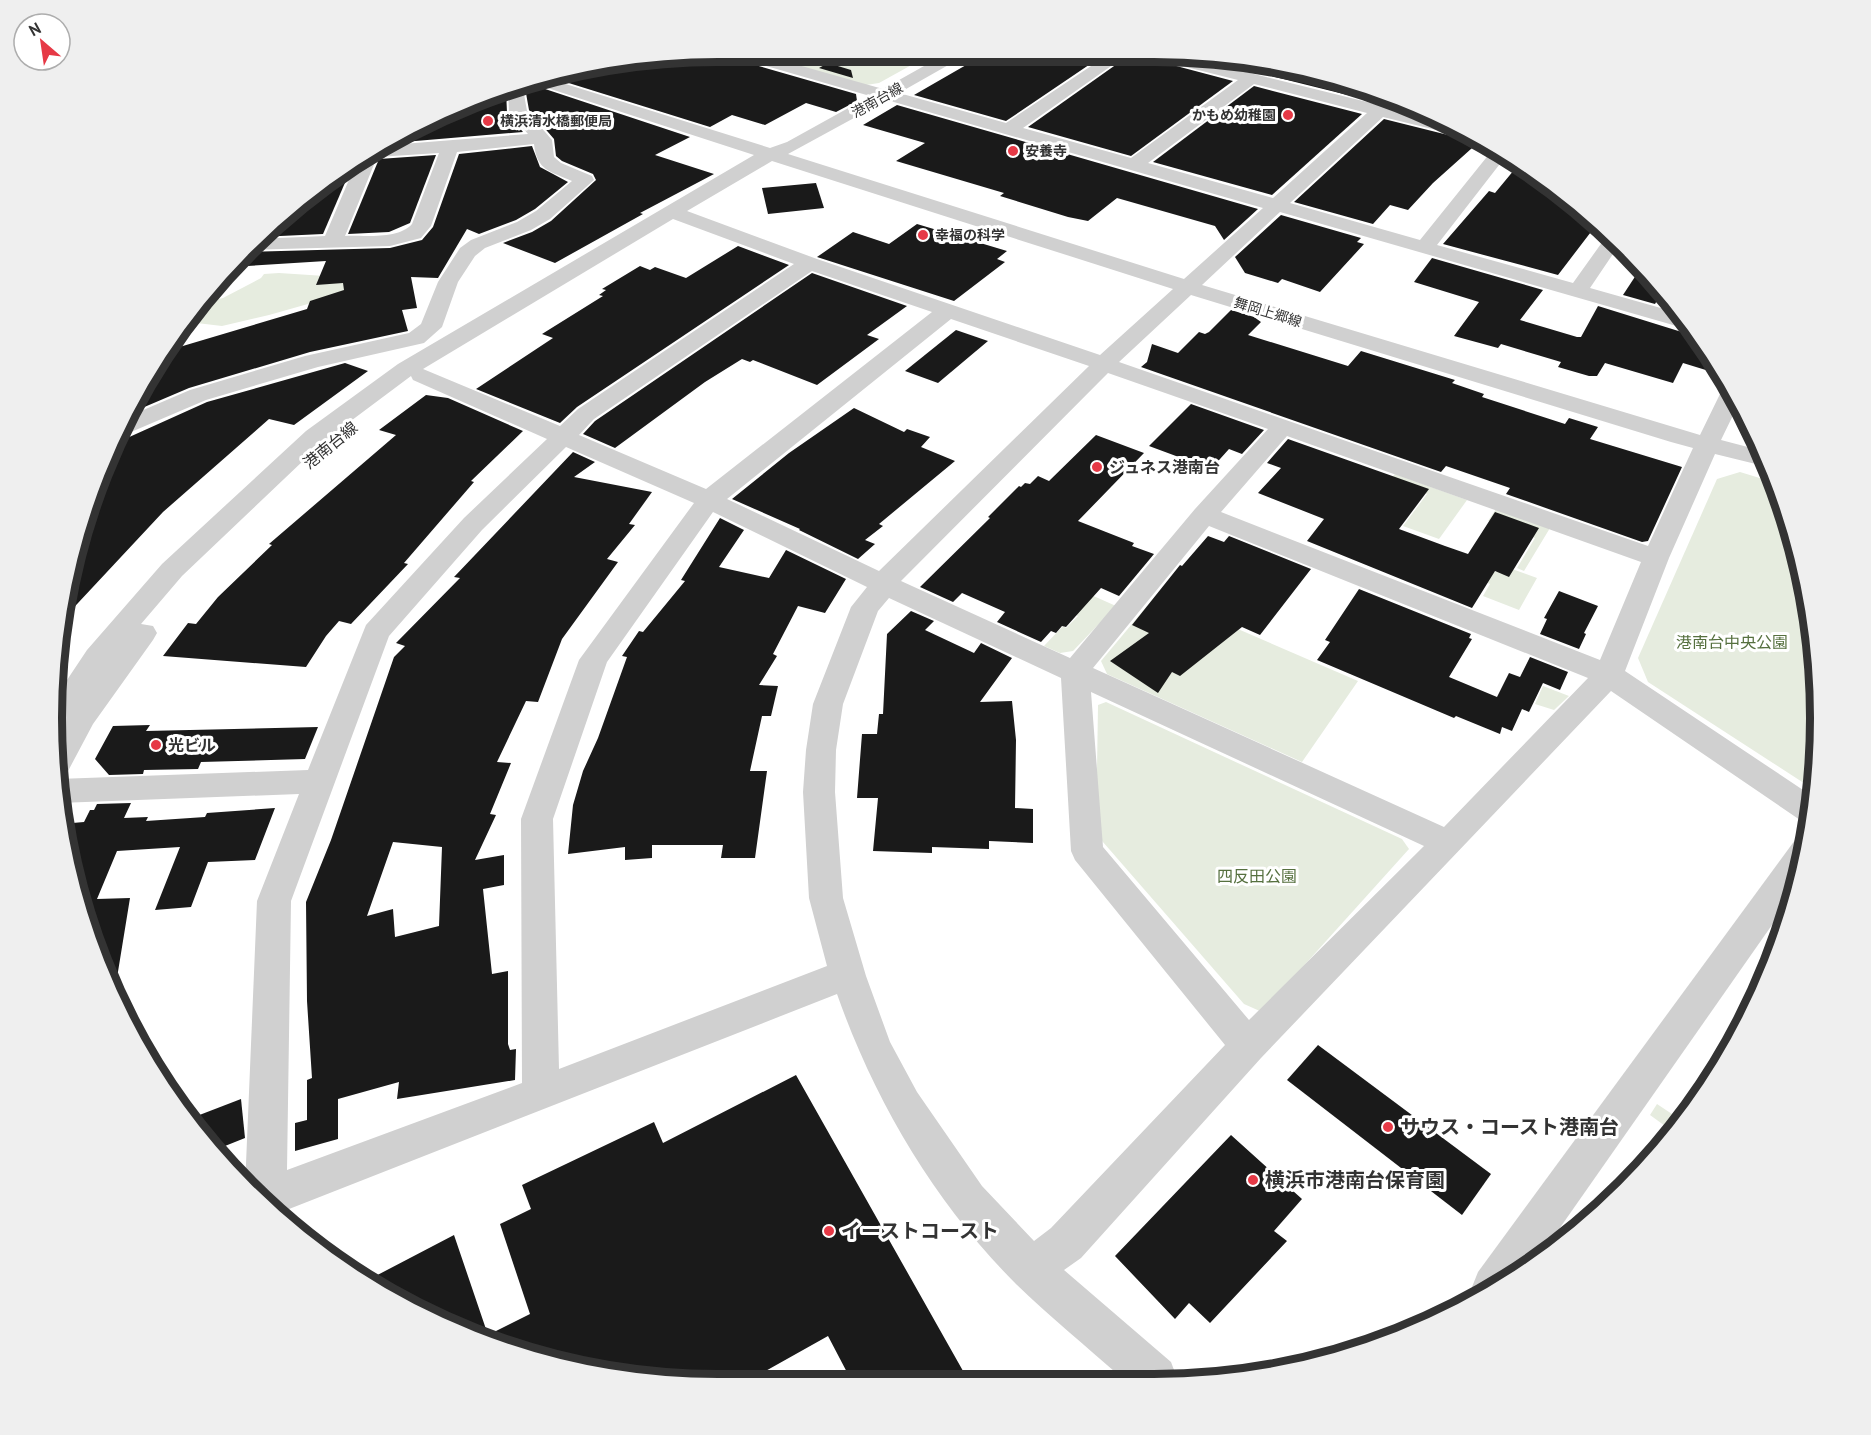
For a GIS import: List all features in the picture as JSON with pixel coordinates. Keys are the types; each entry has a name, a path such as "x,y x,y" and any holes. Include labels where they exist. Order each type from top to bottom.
{"street":[{"path":"769,62 1674,318"},
{"name":"港南台線","path":"63,753 87,709 130,649 182,587 251,514 303,466 421,375 680,215 943,62"},
{"path":"1008,130 1109,62"},
{"path":"1187,63 1432,123"},
{"path":"568,79 784,153"},
{"path":"1132,166 1251,79"},
{"path":"549,84 784,153"},
{"path":"131,424 198,395 313,361 416,338 431,327 448,282 467,252 478,244 525,226 543,215 585,180 555,167 545,159 541,138 518,112 517,93"},
{"path":"1150,1374 1031,1269 968,1200 904,1105 874,1047 848,976 826,898 819,792 821,750 828,704 865,607 885,585 892,572 1104,364 1278,207 1380,110"},
{"path":"386,151 541,138"},
{"path":"264,245 390,240 414,234 421,226 450,147"},
{"name":"舞岡上郷線","path":"784,153 1194,281 1711,437 1755,455"},
{"path":"1425,246 1496,158"},
{"path":"332,243 365,164"},
{"path":"62,711 97,657 172,570 315,436 406,369 680,215 810,263 1656,558"},
{"path":"1578,290 1608,246"},
{"path":"263,1190 274,901 376,632 473,524 586,414 810,263"},
{"path":"541,1094 537,819 594,660 709,500 947,311"},
{"path":"421,375 709,500 885,585 1448,843"},
{"path":"1031,1269 1066,1244 1248,1046 1448,843 1608,675 1656,558 1728,402"},
{"path":"1248,1046 1087,851 1075,671 1204,515 1282,426"},
{"name":"舞岡上郷線","path":"1711,437 1749,442"},
{"path":"1204,515 1608,675 1804,806"},
{"path":"66,791 321,781"},
{"path":"1504,1272 1791,872"},
{"path":"271,1198 824,982 848,976"}],"green space":[{"path":"785,62 917,62 879,83 866,85"},
{"path":"264,274 371,279 322,300 269,315 222,326 194,323 211,301 223,298 261,278"},
{"name":"港南台中央公園","path":"1740,472 1765,480 1787,548 1804,632 1808,675 1810,718 1806,784 1648,682 1638,658 1717,479"},
{"path":"1395,474 1467,500 1439,539 1403,526 1427,494 1390,480"},
{"path":"1496,509 1550,528 1524,571 1517,568 1535,538 1488,521"},
{"path":"1501,565 1537,578 1519,610 1483,596 1490,584 1480,580 1487,568 1497,572"},
{"path":"1089,594 1116,606 1073,651 1060,653 1044,646 1063,626 1066,628 1078,616 1071,613"},
{"path":"1157,594 1358,681 1302,762 1107,674 1101,661"},
{"path":"1543,686 1569,696 1554,710 1535,704"},
{"name":"四反田公園","path":"1106,702 1402,839 1409,849 1262,1012 1244,1004 1096,834 1098,705"},
{"path":"1657,1104 1675,1116 1666,1127 1650,1115"}],"building":[{"path":"745,62 856,94 857,101 836,112 806,103 765,125 732,115 710,127 562,81 632,67"},
{"path":"971,62 1093,62 1006,121 914,95"},
{"path":"1120,62 1162,62 1233,81 1131,156 1028,127"},
{"path":"828,63 851,70 853,78 819,68"},
{"path":"1232,66 1281,74 1323,84 1391,106"},
{"path":"1254,86 1362,114 1272,195 1153,162"},
{"path":"538,87 690,137 655,155 714,174 640,213 643,214 555,263 503,243 532,232 551,221 596,180 593,174 562,161 556,156 554,139 529,110 526,91"},
{"path":"506,96 507,113 523,132 402,142 466,111"},
{"path":"897,105 1258,209 1224,240 1215,226 1117,198 1088,221 1068,217 1000,196 1004,193 896,161 925,143 863,125"},
{"path":"1384,119 1462,139 1475,145 1433,183 1408,210 1390,205 1373,224 1294,202"},
{"path":"532,146 540,167 568,182 535,209 516,220 479,234 467,229 438,278 411,277 417,308 402,310 408,331 310,352 189,388 142,408 140,406 175,348 307,309 310,301 344,290 343,283 316,285 326,261 242,266 256,252 390,248 422,240 433,227 459,154"},
{"path":"436,155 410,223 389,232 348,234 379,159"},
{"path":"1514,170 1553,197 1592,230 1558,275 1443,244 1489,191 1495,193"},
{"path":"348,176 323,234 272,236 318,197"},
{"path":"816,183 824,208 768,214 762,188"},
{"path":"1281,215 1361,238 1357,242 1364,244 1320,292 1282,279 1278,283 1245,273 1235,257"},
{"path":"917,224 1007,251 997,259 1005,262 954,301 817,257 853,232 889,244"},
{"path":"738,246 789,265 577,407 560,423 476,389 553,338 542,334 603,296 599,295 606,290 602,289 640,266 650,270 655,267 686,278"},
{"path":"1432,258 1543,290 1520,320 1577,337 1581,337 1598,306 1685,333 1710,371 1683,363 1673,383 1605,363 1597,376 1589,376 1558,367 1561,362 1501,344 1498,348 1454,336 1479,302 1414,282"},
{"path":"812,273 907,306 867,335 879,339 817,385 753,360 750,362 742,359 705,382 615,448 583,434 595,421"},
{"path":"1637,274 1658,299 1655,304 1623,295"},
{"path":"1231,310 1254,317 1261,322 1248,335 1348,366 1361,351 1455,380 1452,383 1484,394 1482,397 1565,424 1569,418 1598,427 1590,439 1682,467 1648,541 1642,542 1506,494 1510,488 1446,466 1441,472 1141,367 1147,362 1152,344 1178,353 1199,332 1205,334 1209,332"},
{"path":"956,330 988,341 938,383 905,371"},
{"path":"345,363 368,371 294,425 269,419 163,512 70,611 84,548 96,507 123,440 207,402"},
{"path":"426,395 448,398 523,431 471,481 474,482 404,563 408,564 351,624 339,621 326,636 306,667 163,656 188,623 196,624 218,597 272,545 269,544 396,435 379,430"},
{"path":"1191,404 1264,430 1242,454 1229,449 1211,469 1149,446"},
{"path":"854,408 904,432 907,429 930,437 921,447 955,461 879,524 883,526 865,540 875,544 858,559 800,529 732,499 789,453"},
{"path":"1096,435 1144,453 1078,521 1134,543 1132,546 1154,554 1119,596 1101,588 1066,627 1062,626 1056,633 1051,631 1041,642 997,622 1005,612 962,593 953,602 920,587 1019,486 1025,483 1030,484 1038,476 1049,481"},
{"path":"1288,439 1429,489 1399,529 1445,546 1468,554 1495,512 1539,528 1509,577 1495,571 1472,608 1307,541 1324,519 1258,493 1281,468 1267,463"},
{"path":"573,452 595,462 574,477 652,492 629,524 635,525 607,559 618,562 562,639 538,702 526,701 497,762 511,763 490,814 496,815 475,860 504,855 504,885 483,889 492,974 508,971 508,1044 510,1050 516,1049 515,1080 397,1099 399,1082 338,1099 338,1139 295,1151 295,1123 307,1120 307,1080 312,1078 307,1001 306,902 331,840 394,657 405,646 396,643 460,578 454,577","holes":["393,842 442,847 439,926 395,937 393,909 367,916"]},
{"path":"720,518 744,530 719,567 769,578 786,550 846,579 825,613 798,606 773,654 777,656 759,685 778,686 771,716 762,716 750,771 767,771 755,858 721,858 723,845 652,845 652,858 625,860 625,847 568,854 573,805 583,771 598,738 627,657 622,656 639,631 643,632 685,581 681,580"},
{"path":"1208,536 1224,542 1229,536 1311,569 1260,635 1242,627 1180,676 1172,672 1158,693 1110,661 1149,633 1132,625 1180,565 1182,566"},
{"path":"1359,589 1471,634 1469,638 1472,639 1449,677 1497,697 1509,673 1520,677 1530,657 1568,672 1560,690 1543,683 1529,712 1522,709 1512,731 1502,727 1500,734 1456,716 1454,718 1317,660 1330,642 1325,640"},
{"path":"1559,591 1598,606 1584,633 1586,634 1579,649 1540,634 1547,619 1544,618"},
{"path":"911,611 934,621 925,630 974,653 981,643 1012,658 980,702 1012,701 1016,740 1015,808 1033,809 1033,843 989,841 989,849 932,847 932,853 873,851 878,798 857,798 862,734 877,734 879,714 883,714 887,634"},
{"path":"150,725 146,731 318,727 305,759 201,762 198,769 144,770 143,774 109,775 95,759 113,726"},
{"path":"131,803 124,818 148,817 146,821 205,817 207,813 275,808 255,860 208,862 191,907 155,910 180,847 117,851 97,899 130,898 116,981 96,928 84,887 70,823 84,822 90,810 94,810 97,804"},
{"name":"サウス・コースト港南台","path":"1318,1045 1491,1174 1462,1215 1287,1080"},
{"path":"796,1075 965,1374 848,1374 828,1336 760,1374 718,1374 632,1368 590,1361 491,1333 530,1314 500,1224 531,1209 522,1185 654,1122 663,1143"},
{"path":"241,1099 245,1138 222,1147 196,1116"},
{"path":"1231,1135 1302,1199 1274,1231 1287,1241 1210,1323 1189,1303 1175,1319 1115,1256"},
{"path":"454,1235 487,1332 427,1306 374,1277"}],"place":[{"name":"かもめ幼稚園","path":"1288,115"},
{"name":"横浜清水橋郵便局","path":"488,121"},
{"name":"安養寺","path":"1013,151"},
{"name":"幸福の科学","path":"923,235"},
{"name":"ジュネス港南台","path":"1097,467"},
{"name":"光ビル","path":"156,745"},
{"name":"サウス・コースト港南台","path":"1388,1127"},
{"name":"横浜市港南台保育園","path":"1253,1180"},
{"name":"イーストコースト","path":"829,1231"}]}
